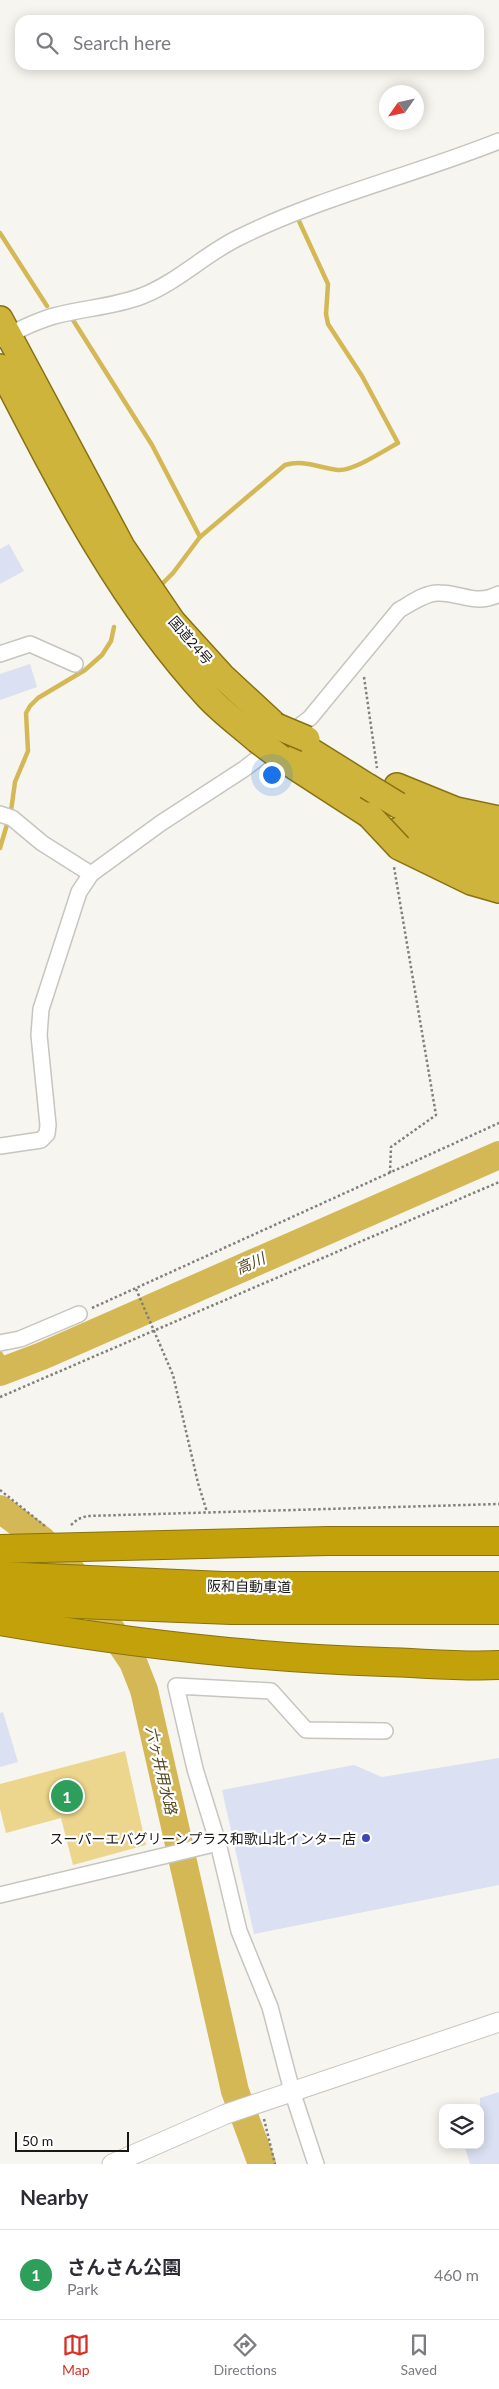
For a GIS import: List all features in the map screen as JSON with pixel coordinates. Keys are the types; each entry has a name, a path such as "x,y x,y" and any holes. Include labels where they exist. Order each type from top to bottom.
{"highway":[{"name":"国道24号","path":"3,331 122,547 173,622 222,676 369,815 397,846 499,866"},
{"name":"国道24号","path":"0,367 114,576 150,627 209,698 257,740 296,747"},
{"path":"296,747 382,785 499,843"},
{"path":"382,785 456,810 499,819"},
{"path":"397,846 471,882 499,890"},
{"path":"10,1549 328,1541 499,1541"},
{"name":"阪和自動車道","path":"0,1576 243,1586 499,1586"},
{"name":"阪和自動車道","path":"0,1601 126,1607 372,1612 499,1610"},
{"path":"0,1622 144,1645 241,1655 335,1661 499,1665"}],"street":[{"path":"3,331 53,316 90,309 142,295 175,278 238,238 291,215 417,172 499,141"},
{"path":"0,1146 41,1140 47,1134 48,1125 40,1035 41,1009 79,892 91,874 161,823 244,769 310,718 400,610 419,599 437,592 486,601 499,594"},
{"path":"0,654 30,644 75,664"},
{"path":"7,816 42,843 91,874"},
{"path":"0,1343 20,1339 79,1314"},
{"path":"316,2164 292,2091 270,2007 239,1931 218,1843 195,1769 176,1686 270,1691 306,1730 385,1731"},
{"path":"0,1895 218,1843"},
{"path":"112,2164 226,2114 499,2022"}],"path":[{"path":"361,658 382,785"},
{"path":"390,1173 390,1147 436,1115 397,846"},
{"path":"79,1314 499,1123"},
{"path":"0,1397 499,1182"},
{"path":"136,1288 173,1375 198,1483 207,1512"},
{"path":"0,1490 52,1532"},
{"path":"65,1531 78,1519 88,1516 499,1504"},
{"path":"256,2103 275,2164"}],"shaded area":[{"path":"125,1751 146,1845 73,1865 61,1818 6,1833 0,1809 0,1784"}],"building":[{"path":"9,544 24,571 0,584 0,549"},
{"path":"30,664 37,687 0,700 0,674"},
{"path":"3,1712 18,1762 0,1767 0,1713"},
{"name":"スーパーエバグリーンプラス和歌山北インター店","path":"499,1758 499,1885 254,1934 222,1790 354,1765 382,1777"},
{"path":"499,2092 499,2164 470,2164 465,2149 484,2149 484,2104 480,2104 480,2098"}],"waterway":[{"path":"161,585 173,573 200,537 285,465 305,463 331,469 345,469 360,464 398,443 362,376 328,324 326,314 328,284 299,221"},
{"path":"0,233 47,306"},
{"path":"73,320 152,445 200,537"},
{"path":"0,848 11,811 15,782 28,751 26,713 38,698 85,670 102,655 111,641 114,627"},
{"name":"高川","path":"0,1372 42,1356 499,1155"},
{"path":"0,1353 10,1369"},
{"name":"六ヶ井用水路","path":"0,1509 42,1540 67,1564 133,1662 144,1690 235,2091 262,2164"}],"place":[{"name":"さんさん公園","path":"67,1796"},
{"name":"スーパーエバグリーンプラス和歌山北インター店","path":"366,1838"}]}
